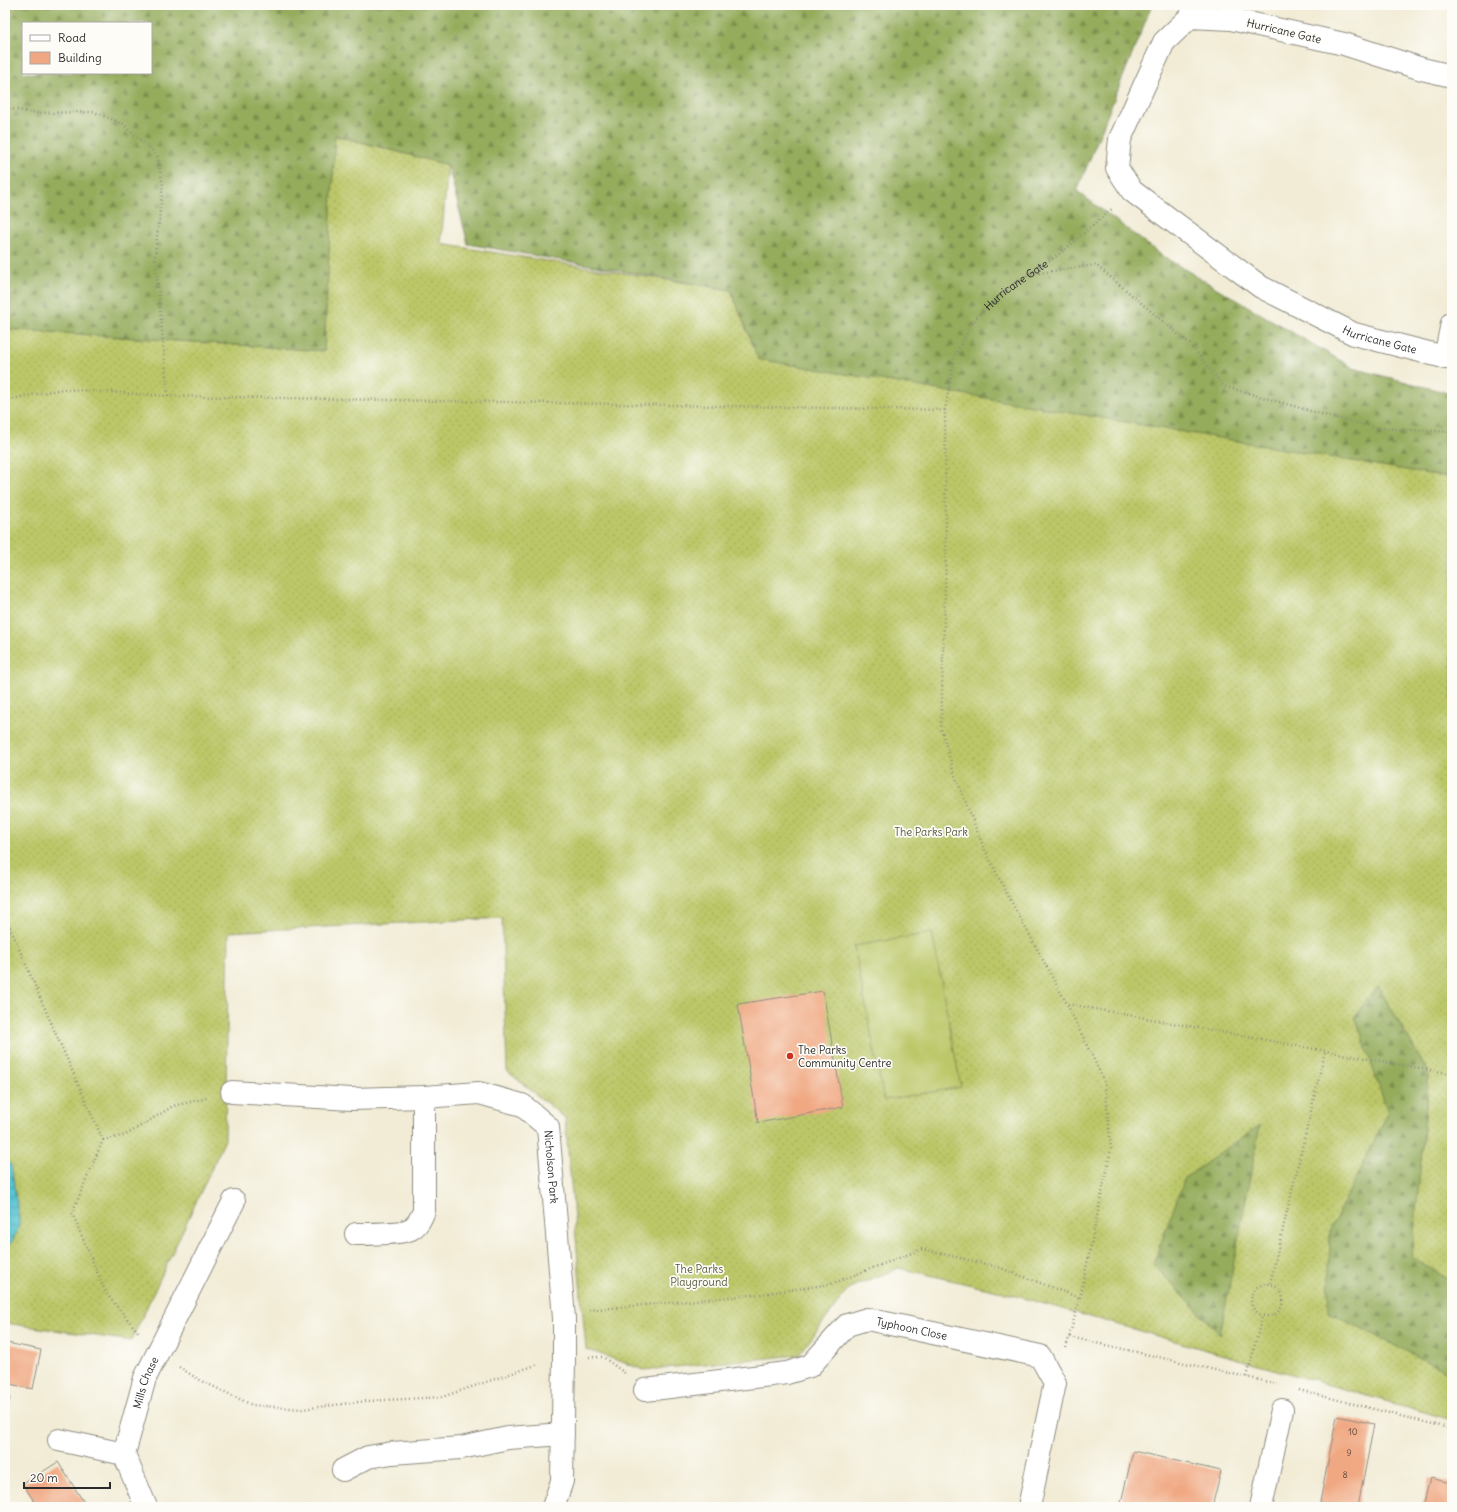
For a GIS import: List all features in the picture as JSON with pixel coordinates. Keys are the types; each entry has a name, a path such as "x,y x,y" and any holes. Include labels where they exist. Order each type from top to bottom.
{"street":[{"name":"Hurricane Gate","path":"1449,359 1354,334 1260,287 1132,191 1117,168 1120,139 1164,42 1190,17 1231,19 1344,44 1422,69 1452,76"},
{"path":"1449,359 1452,322"},
{"name":"Nicholson Park","path":"232,1092 351,1099 424,1097 479,1093 522,1105 548,1127 564,1318 562,1482 553,1507"},
{"path":"356,1234 402,1232 410,1230 419,1222 424,1211 424,1097"},
{"name":"Mills Chase","path":"124,1454 145,1378 234,1201"},
{"name":"Typhoon Close","path":"645,1390 787,1373 810,1366 847,1325 867,1319 1040,1356 1055,1383"},
{"path":"1029,1507 1055,1383"},
{"path":"1261,1507 1282,1410"},
{"path":"343,1470 368,1458 392,1453 461,1448 508,1438 563,1434"},
{"path":"59,1440 124,1454 146,1507"}],"path":[{"path":"5,108 35,113 94,112 123,124 157,155 162,185 155,255 168,396"},
{"name":"Hurricane Gate","path":"1055,1383 1070,1338 1080,1298 1111,1149 1105,1083 1067,1004 1005,890 983,846 954,773 941,728 946,551 945,410 955,354 975,320 1003,292 1062,252 1132,191"},
{"path":"1028,275 1096,265 1190,344 1222,386 1377,428 1452,432"},
{"path":"5,400 63,389 168,396 945,410"},
{"path":"5,916 103,1140 72,1213 106,1293 157,1354 198,1379 252,1405 302,1409 367,1401 442,1397 539,1364"},
{"path":"1067,1004 1452,1074"},
{"path":"1270,1283 1325,1052"},
{"path":"103,1140 126,1135 173,1106 232,1092"},
{"path":"584,1311 762,1294 831,1284 922,1249 998,1267 1080,1298"},
{"path":"1270,1283 1282,1293 1283,1304 1278,1313 1273,1316 1262,1316 1251,1304 1252,1293 1259,1285 1270,1283"},
{"path":"1247,1377 1262,1316"},
{"path":"1070,1338 1282,1386"},
{"path":"588,1357 603,1357 645,1390"},
{"path":"1297,1390 1452,1429"}],"green space":[{"path":"5,5 1152,5 1077,191 1164,257 1353,368 1452,394 1452,478 758,359 731,290 468,244 448,165 335,135 324,351 5,329"},
{"name":"The Parks Park","path":"334,135 448,165 441,244 731,290 759,359 1452,477 1452,1420 1006,1293 899,1268 849,1288 799,1355 644,1370 586,1349 565,1118 507,1071 502,918 229,932 225,1140 131,1341 5,1323 5,329 324,351"},
{"path":"932,933 961,1087 884,1100 854,946"},
{"path":"1378,986 1429,1074 1412,1257 1452,1281 1452,1374 1328,1312 1330,1230 1388,1113 1355,1016"},
{"path":"1260,1125 1220,1335 1153,1264 1185,1178"}],"water":[{"path":"5,1159 11,1165 20,1226 5,1254"}],"building":[{"name":"The Parks Community Centre","path":"823,991 843,1107 758,1123 738,1004"},
{"path":"7,1343 41,1350 33,1389 5,1383 5,1351"},
{"path":"5,1397 10,1398 6,1416 5,1416"},
{"path":"1337,1416 1374,1424 1358,1507 1319,1507"},
{"path":"1133,1451 1221,1471 1212,1507 1120,1507"},
{"path":"58,1462 87,1507 38,1507 23,1484"},
{"path":"1430,1478 1452,1483 1452,1499 1450,1507 1423,1507"}],"place":[{"name":"The Parks Community Centre","path":"790,1056"}],"park label":[{"name":"The Parks Playground","path":"699,1275"}]}
